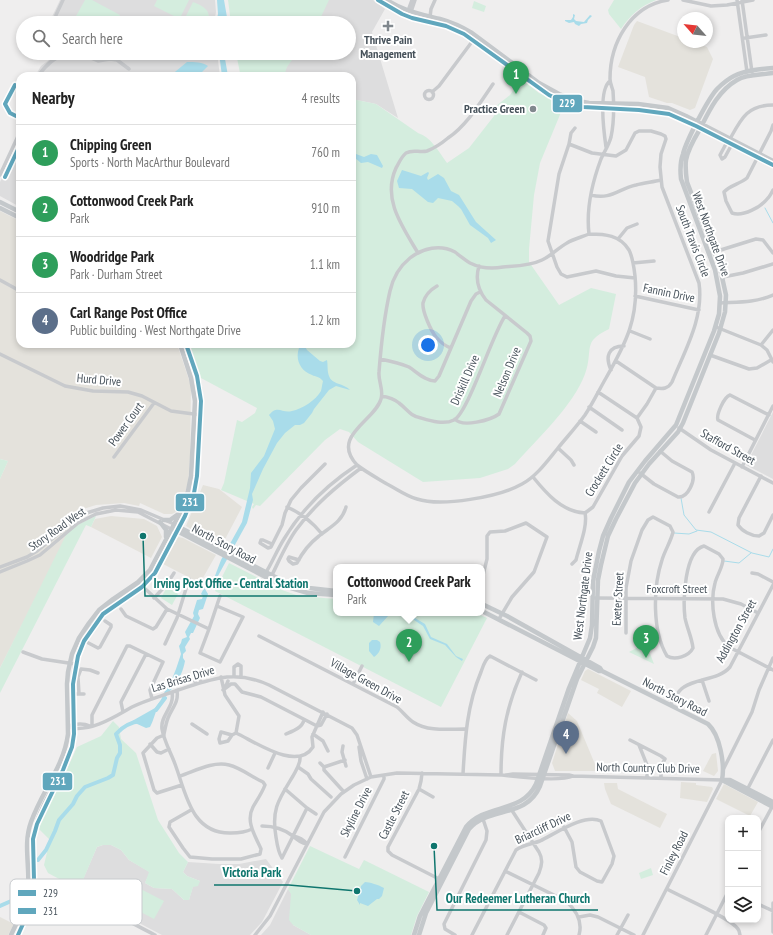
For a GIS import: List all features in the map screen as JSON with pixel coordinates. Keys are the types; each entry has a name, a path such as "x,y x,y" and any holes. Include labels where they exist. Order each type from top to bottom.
{"main road":[{"path":"378,0 452,23 551,90 578,101 604,107 668,108 773,165"},
{"path":"389,3 412,18 446,26 475,38"},
{"name":"West Northgate Drive","path":"723,303 712,253 689,187 685,168 688,154 702,113 717,89 726,81 735,76 773,68"},
{"name":"West Northgate Drive","path":"639,472 660,452 680,429 710,354 723,303 725,286 722,277 681,179 683,152 690,137 722,92 729,85 749,73 773,73"},
{"path":"686,118 702,113"},
{"path":"686,118 691,128 690,137"},
{"path":"758,156 773,161"},
{"path":"0,202 16,210"},
{"path":"0,208 16,216"},
{"name":"West Northgate Drive","path":"463,837 472,826 483,818 511,808 521,802 528,796 542,776 571,682 583,661 590,638 600,565 608,536 639,472 676,425 718,327"},
{"path":"30,879 29,857 26,851 28,833 36,810 65,750 68,726 67,684 72,664 82,639 94,617 112,599 139,583 153,564 180,513 189,486 195,414 194,389 181,348"},
{"path":"82,639 102,615 155,571 178,529 192,499 196,481 201,414 200,388 188,348"},
{"path":"192,456 195,462 194,477 196,481"},
{"path":"165,541 166,530 162,521 172,519 180,513"},
{"name":"North Story Road","path":"173,526 282,583 308,593 333,595"},
{"name":"North Story Road","path":"282,583 333,591"},
{"path":"102,615 103,610 111,603 112,599"},
{"name":"North Story Road","path":"485,606 599,671 602,671 710,726 717,738 722,759 722,780"},
{"name":"North Story Road","path":"485,612 583,661"},
{"path":"29,857 32,852 36,825 43,806 70,750 73,726 72,664"},
{"path":"722,780 730,780 773,805"},
{"name":"West Northgate Drive","path":"419,935 426,913 463,837 466,827 475,817 511,808"},
{"path":"26,851 32,852"},
{"name":"West Northgate Drive","path":"414,935 420,916 441,880"},
{"path":"11,935 16,932"}],"street":[{"path":"56,16 64,0"},
{"path":"410,11 414,0"},
{"path":"430,16 435,0"},
{"path":"589,234 588,223 591,195 597,171 612,135 613,107 610,81 611,68 616,49 627,24 642,10 652,4 668,0"},
{"path":"683,0 711,6 753,0"},
{"path":"740,1 747,37 749,73"},
{"path":"740,1 742,38 749,73"},
{"path":"742,38 766,35"},
{"path":"432,92 439,86 475,38"},
{"path":"41,72 53,60"},
{"path":"96,60 110,60"},
{"path":"117,60 129,69"},
{"path":"606,148 604,135 605,89 610,81"},
{"path":"418,252 400,222 393,206 391,188 395,170 407,152 426,151 441,143 453,134 470,116 493,84"},
{"path":"605,89 612,90"},
{"path":"729,142 742,119 750,110 762,106 773,105"},
{"path":"604,125 612,126"},
{"path":"773,125 747,178 728,188 724,192 726,201 732,213 736,214 744,213 758,207 769,198 773,190"},
{"path":"575,128 571,133 555,190 548,238 552,254 561,274 567,277 596,271 616,276 635,278"},
{"name":"South Travis Circle","path":"603,155 616,156 620,154 626,150 635,133 639,131 661,134 665,136 666,139 660,160 660,180 699,283 701,296 697,319 671,384 665,388 656,388"},
{"path":"604,135 612,135"},
{"path":"0,175 16,140"},
{"path":"569,144 592,153 603,155"},
{"path":"591,195 606,197 614,195 635,185 660,180"},
{"path":"618,238 627,228 637,224"},
{"path":"589,234 604,234 618,238 628,249 634,263 634,315 624,346 611,370 580,421 558,448 533,476 521,485 503,493 482,497 428,502 411,497 361,468 353,460 350,454 350,438 354,431 376,409 382,396 379,375 380,359 392,284 403,264 418,252 429,248 440,248 454,252 471,263 485,268 501,268 529,264 542,260 567,243 589,234"},
{"path":"712,253 756,239 766,242 773,254"},
{"path":"634,263 654,261"},
{"path":"722,277 743,273 773,264"},
{"path":"380,359 408,367 428,380 435,381 439,376 452,348 471,302 476,294 480,292 477,279 479,266"},
{"path":"0,280 16,288"},
{"path":"437,286 427,293 423,304 424,310 435,336 445,346 452,348"},
{"name":"Nelson Drive","path":"455,419 462,424 477,422 492,418 500,412 530,341 530,336 527,333 486,300 480,292"},
{"path":"723,303 752,302 773,295"},
{"name":"Fannin Drive","path":"635,296 699,310"},
{"name":"Driskill Drive","path":"382,396 399,403 408,412 418,418 438,422 449,422 455,419 459,416 466,403 499,326 505,316"},
{"path":"710,354 749,369 757,368 772,361 767,350 760,345 718,327"},
{"path":"760,345 773,330"},
{"path":"630,331 650,339"},
{"path":"611,370 608,362 609,354 614,348 624,346"},
{"name":"Hurd Drive","path":"0,354 65,386 86,390 128,392 142,396 171,411 201,414"},
{"path":"598,392 637,418 650,399 656,388 616,361"},
{"path":"756,440 718,420 717,416 726,396 730,394 769,415"},
{"name":"Power Court","path":"114,457 154,403"},
{"path":"742,466 773,406"},
{"path":"589,407 622,430"},
{"name":"Crockett Circle","path":"533,476 545,491 559,503 577,512 585,513 593,507 622,456 640,434 641,425 637,418"},
{"path":"580,421 596,432"},
{"name":"Stafford Street","path":"676,425 703,446 773,483"},
{"path":"558,448 571,460 574,465"},
{"path":"639,472 654,484 678,497 685,495 694,478 692,472 672,461 660,452"},
{"path":"709,512 735,463"},
{"path":"272,544 282,525 287,507 291,500 300,488 325,464"},
{"path":"265,575 283,540 301,515 326,488 357,465"},
{"path":"270,577 288,544 306,518 333,490 361,468"},
{"path":"761,476 739,518 738,525 742,530 753,535 761,536 773,515"},
{"path":"287,507 306,518 322,534"},
{"path":"299,560 311,543 340,520 346,507"},
{"name":"Story Road West","path":"0,567 27,557 76,522 96,514 126,509 138,512 173,526"},
{"path":"572,564 576,560 585,527 585,513"},
{"name":"Exeter Street","path":"626,633 626,598 631,562 639,538 646,522 650,518 654,518 673,529 673,534 665,550 659,569 655,598"},
{"name":"Story Road West","path":"0,572 27,562 40,555 76,522"},
{"path":"485,564 487,536 490,532 505,531 526,523 547,537 534,572 512,597 499,619"},
{"path":"294,525 298,528"},
{"path":"283,540 288,544"},
{"path":"655,598 656,620 666,654 670,658 687,654 693,648 685,618 684,599 685,584 690,564 696,551 701,547 704,546 719,554 723,559 715,584 713,599 715,621 722,638 727,646 773,670"},
{"path":"276,554 281,557"},
{"path":"154,598 167,584 174,573"},
{"path":"752,574 758,574 773,583"},
{"path":"165,644 178,615 189,579"},
{"path":"139,583 167,609 210,629"},
{"name":"Addington Street","path":"670,705 681,689 689,684 725,672 731,665 773,583"},
{"path":"217,606 243,617 220,662 200,652 210,629 220,596"},
{"name":"Foxcroft Street","path":"595,598 723,599 736,602 758,613"},
{"path":"121,609 126,616 153,629 156,627 167,609"},
{"path":"82,639 98,648 100,647 111,627 106,620"},
{"name":"Village Green Drive","path":"259,636 397,707 412,722 421,726 432,728 465,729"},
{"path":"91,726 92,715 128,646 164,662 150,690 152,699"},
{"path":"22,652 37,658 72,664"},
{"path":"122,712 121,702 146,654"},
{"path":"463,774 465,729 469,706 486,658 490,656 536,680"},
{"path":"723,770 752,712 759,690 773,658"},
{"path":"234,676 234,667 238,664 241,666 241,677"},
{"path":"353,684 362,666"},
{"path":"79,694 78,677 81,669 98,673"},
{"path":"503,775 502,742 504,723 512,694 522,672"},
{"path":"196,684 194,679 197,675 199,676 201,682"},
{"name":"Las Brisas Drive","path":"73,726 84,729 152,699 201,682 221,677 227,679 234,676 241,677 264,682 352,728 357,735 369,778"},
{"path":"221,677 225,695 239,716 236,733"},
{"path":"222,685 226,686 227,679"},
{"path":"227,679 230,685"},
{"path":"702,680 709,701"},
{"path":"223,690 231,684 235,684 242,692 261,697 317,726"},
{"path":"164,735 167,721 176,704 178,696 177,691"},
{"path":"172,692 172,702 162,723 162,730 192,810 197,818 203,823 211,829 219,832 239,832 252,829"},
{"path":"72,694 84,694"},
{"path":"236,733 283,756 300,756 307,753 312,747 313,734 325,713"},
{"path":"286,734 300,727 304,720"},
{"path":"192,724 207,734"},
{"path":"68,726 73,726"},
{"path":"232,735 236,733"},
{"path":"313,734 323,741 328,751"},
{"path":"164,735 157,738 150,744 142,755 154,790 157,793 182,785"},
{"path":"630,740 665,759 661,766 661,778"},
{"path":"747,791 773,740"},
{"path":"150,744 157,752 161,753 169,749"},
{"path":"639,745 646,765 647,778"},
{"path":"343,746 342,752 346,766"},
{"path":"268,768 275,753"},
{"path":"722,759 731,755"},
{"path":"300,756 298,767 276,806 273,824 282,858 307,808"},
{"path":"324,767 345,760"},
{"path":"320,762 324,767 324,770 344,792"},
{"path":"180,776 214,764 221,764 229,765 263,782 265,785 264,789 251,814 252,829 261,849 260,854 241,859 212,859 190,856 169,827 169,824 192,810"},
{"path":"298,767 308,774 311,779 331,797"},
{"name":"North Country Club Drive","path":"256,935 270,916 324,812 344,792 354,785 369,778 384,775 422,773 513,774 542,776 569,775 722,780"},
{"name":"Castle Street","path":"422,773 418,789 388,847 388,851 392,855 441,880"},
{"name":"Skyline Drive","path":"345,857 384,779 384,775"},
{"name":"Finley Road","path":"643,935 722,780"},
{"path":"285,789 316,814"},
{"path":"418,789 433,797"},
{"path":"761,827 773,805"},
{"path":"507,935 533,885 542,863 540,854 511,808"},
{"path":"455,935 445,929 444,924 486,840 487,831 483,818"},
{"name":"Briarcliff Drive","path":"472,935 516,850 539,841 564,827 587,820 600,820 614,856 612,864 604,880 602,882 597,881 580,872 576,867 572,842 564,827"},
{"path":"262,826 274,826 304,840 307,844"},
{"path":"505,870 566,901 578,917 580,930 579,935"},
{"path":"667,889 735,926 740,935"},
{"path":"706,935 725,898"},
{"path":"773,903 773,932"},
{"path":"761,905 773,911"},
{"path":"519,912 546,926 543,935"},
{"path":"578,917 590,915 598,917 634,935"},
{"path":"617,935 628,915"},
{"path":"136,925 155,935"}],"shaded area":[{"path":"60,0 215,0 216,12 215,16 52,16"},
{"path":"326,0 373,0 385,9 372,32 398,118 376,104 356,100 356,72 281,72 287,60 356,60 356,16 318,16"},
{"path":"637,21 677,36 677,48 708,48 713,59 695,108 690,110 672,103 667,103 649,97 645,77 618,67 634,25"},
{"path":"49,60 218,60 219,72 37,72 41,66"},
{"path":"16,148 16,205 0,196 0,182"},
{"path":"0,211 16,219 16,348 178,348 191,386 188,484 180,506 176,512 172,514 164,514 140,503 139,506 124,503 96,505 80,510 0,668 0,479 8,461 0,459"},
{"path":"773,412 773,479 746,465"},
{"path":"203,485 219,489 242,507 221,547 186,526"},
{"path":"111,516 144,519 157,526 162,537 151,558 91,527 95,519"},
{"path":"178,537 183,538 216,555 200,583 163,564"},
{"path":"588,669 631,691 622,707 597,693 599,689 581,680 585,671"},
{"path":"568,713 577,721 597,769 596,771 555,771 552,763"},
{"path":"716,753 718,771 714,776 703,771 712,754"},
{"path":"681,782 696,783 696,785 712,787 713,789 707,802 680,798"},
{"path":"604,783 617,783 618,789 667,814 660,828 611,804"},
{"path":"724,784 758,802 751,815 748,815 716,799"},
{"path":"111,845 121,850 129,860 150,872 145,883 154,888 172,889 184,900 189,900 193,886 200,881 187,876 183,872 188,862 239,864 266,859 283,882 262,922 250,935 162,935 142,925 142,879 83,879 97,847"},
{"path":"288,889 291,893 293,925 311,935 261,935 270,925"},
{"path":"0,917 10,922 10,925 13,925 8,935 0,935"}],"green space":[{"path":"85,0 92,0 120,15 120,16 76,16"},
{"path":"157,0 189,0 181,16 174,16 154,6"},
{"path":"228,0 329,0 321,16 230,16"},
{"path":"614,0 656,0 645,5 636,12 628,19 621,29 609,14 608,10"},
{"path":"474,1 486,6 484,12 472,8"},
{"path":"193,2 206,9 209,15 209,16 186,16"},
{"path":"237,60 292,60 285,72 240,72"},
{"path":"521,79 539,93 564,105 540,163 534,195 529,262 559,305 591,288 616,294 609,329 600,334 591,343 585,374 564,410 515,464 508,469 480,478 423,482 358,442 349,432 340,429 325,440 260,506 256,505 253,509 252,507 254,504 221,490 224,483 237,420 242,422 255,413 257,408 201,378 190,348 356,348 356,100 376,104 423,135 434,145 447,163 469,148 494,116 496,106 510,95"},
{"path":"0,459 8,461 0,479"},
{"path":"96,516 91,527 86,525 0,693 0,668 67,533 77,525"},
{"path":"229,563 282,590 299,596 333,599 333,616 483,616 487,618 441,707 215,591"},
{"path":"167,587 178,594 172,605 161,598"},
{"path":"646,643 654,664 629,652"},
{"path":"113,721 119,727 121,739 136,753 158,820 179,853 188,862 183,872 187,876 200,881 198,886 193,887 189,900 184,900 172,889 154,888 145,883 149,872 129,860 121,850 111,845 97,847 83,879 59,879 48,873 44,865 50,840 38,828 77,747 101,736"},
{"path":"310,846 359,869 364,860 429,892 417,916 411,935 311,935 293,925 289,920 291,894 288,889"},
{"path":"651,868 653,875 641,879 639,873"},
{"path":"142,890 164,901 154,919 142,913"}],"water":[{"path":"217,0 224,0 227,16 218,16"},
{"path":"573,14 575,15 574,19 576,21 584,22 590,15 592,16 587,23 579,26 574,22 569,23 565,21 571,20"},
{"path":"220,60 225,60 227,72 221,72"},
{"path":"187,62 201,63 208,66 202,72 175,72"},
{"path":"356,154 364,157 371,154 377,155 383,166 382,168 368,162 361,163 356,159"},
{"path":"402,170 421,176 428,172 428,180 438,174 444,178 451,191 459,195 476,222 496,240 491,243 488,238 470,225 461,209 452,201 438,198 433,203 428,202 412,189 399,188 397,181"},
{"path":"299,348 306,348 320,361 323,362 327,360 328,372 331,379 335,383 345,386 350,390 336,386 329,390 304,423 295,425 285,433 277,443 252,494 253,500 247,523 213,585 206,586 205,589 208,594 203,609 199,610 198,614 200,618 185,647 186,651 183,654 183,658 185,661 178,680 158,707 150,727 146,728 135,723 136,720 127,727 125,725 155,708 161,700 165,688 172,679 181,654 179,646 182,639 187,637 185,632 194,616 193,613 197,600 202,599 203,596 201,594 207,582 211,583 213,581 221,560 242,522 250,488 251,473 264,456 275,429 273,421 269,415 275,410 289,412 296,410 312,401 321,391 323,381 319,377 304,371 298,360"},
{"path":"374,616 388,616 379,626 373,622"},
{"path":"410,616 414,616 425,624 431,637 447,644 456,656 463,659 462,661 456,657 445,645 430,639 423,626"},
{"path":"372,640 377,640 381,644 380,651 374,657 369,651 369,643"},
{"path":"365,882 384,888 382,896 368,906 360,903 360,905 357,900 361,886"}],"waterway":[{"path":"765,208 773,223"},
{"path":"681,498 684,515 696,530 711,532 752,553 769,557 773,549"},
{"path":"674,533 689,534 697,531"},
{"path":"724,561 739,563 751,553"},
{"path":"156,710 165,698"},
{"path":"38,860 46,850 59,820 73,804 77,796 85,787 113,775 117,758 120,753 120,745 116,734 127,725 141,721"},
{"path":"0,906 10,902"}],"transit line":[{"name":"229","path":"378,0 412,18 446,26 464,34 549,95 566,103 583,107 639,110 669,114 773,165"},
{"name":"231","path":"15,85 5,104 10,113 16,116"},
{"name":"231","path":"5,177 16,154"},
{"name":"231","path":"34,879 33,839 37,824 63,770 72,747 74,734 73,684 78,656 84,641 103,614 142,587 155,573 185,516 194,493 197,476 201,401 197,376 187,348"},
{"name":"231","path":"18,935 22,925"}],"place":[{"name":"Thrive Pain Management","path":"388,26"},
{"name":"Chipping Green","path":"516,94"},
{"name":"Practice Green","path":"533,109"},
{"name":"Irving Post Office - Central Station","path":"143,536"},
{"name":"Woodridge Park","path":"646,658"},
{"name":"Cottonwood Creek Park","path":"409,662"},
{"name":"Carl Range Post Office","path":"566,754"},
{"name":"Our Redeemer Lutheran Church","path":"434,846"},
{"name":"Victoria Park","path":"357,891"}]}
